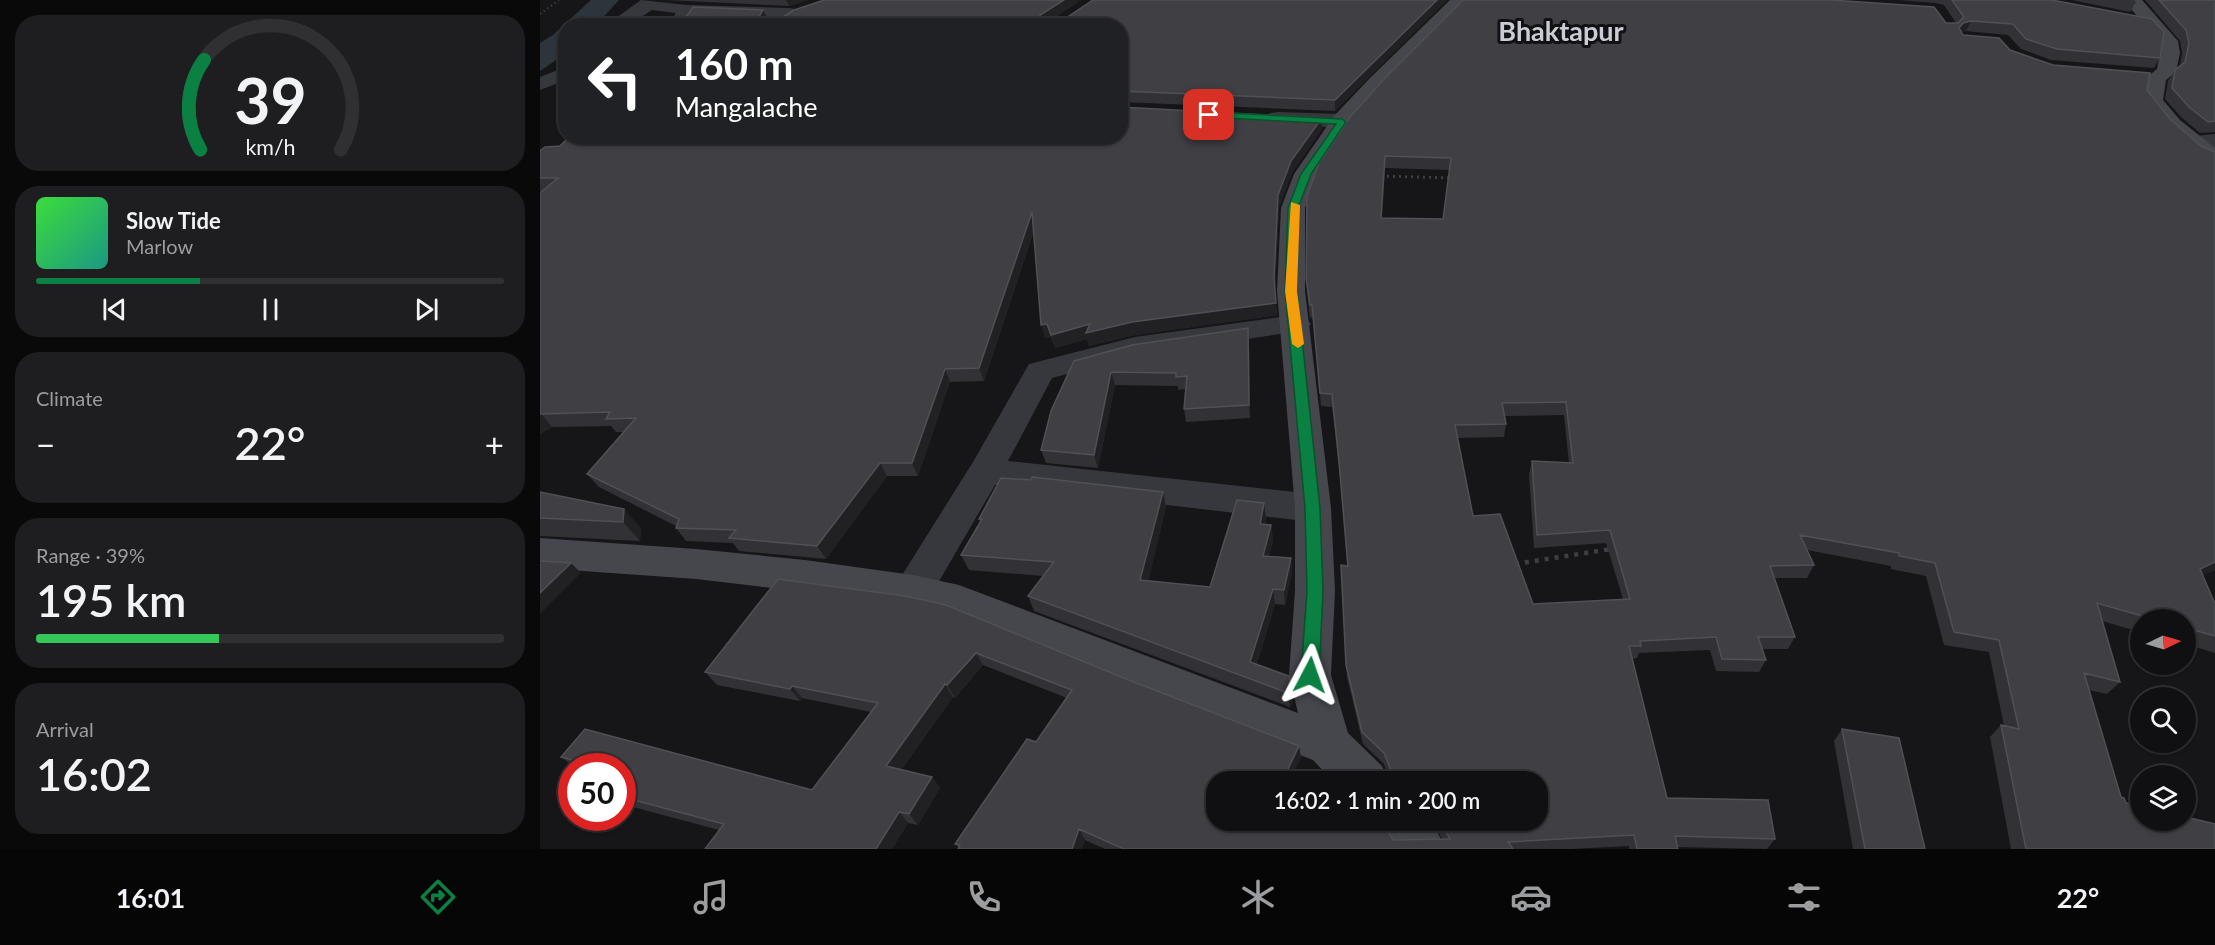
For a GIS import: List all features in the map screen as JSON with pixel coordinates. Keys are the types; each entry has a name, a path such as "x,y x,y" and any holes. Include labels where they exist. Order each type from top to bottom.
{"main road":[{"path":"1329,745 1310,675 1315,591 1313,508 1291,291 1293,208 1306,174 1342,122 1376,83 1460,0"},
{"path":"2126,9 2155,24 2169,41 2170,53 2166,72 2157,77 2152,100 2160,114 2204,141 2215,159"},
{"path":"540,553 696,564 805,576 913,591 959,602 1329,745 1355,771"},
{"path":"1410,831 1422,849"}],"street":[{"path":"626,18 650,2 687,10 789,13 809,9"},
{"path":"682,18 687,10"},
{"path":"783,18 789,13"},
{"path":"2135,75 2157,77"},
{"path":"540,84 558,76"},
{"path":"1260,117 1342,122"},
{"path":"913,591 985,471 1040,371 1067,361 1155,341 1296,324"},
{"path":"985,471 1313,508"}],"path":[{"path":"540,14 559,0"},
{"path":"1378,176 1458,178"},
{"path":"1503,566 1620,548"}],"shaded area":[{"path":"591,0 619,0 602,18 571,18"},
{"path":"558,30 558,59 540,71 540,43"}],"building":[{"path":"824,0 1064,0 1040,15 1042,18 781,18 794,10"},
{"path":"1093,0 1437,0 1335,100 1128,91 1128,18 1066,18"},
{"path":"1463,0 1831,0 1934,7 1946,23 1958,23 1964,17 1952,0 2052,0 2152,19 2164,32 2160,58 2057,49 2026,39 2013,24 1971,21 1963,23 1959,28 1963,35 1999,38 2010,50 2053,65 2150,73 2147,90 2170,119 2201,146 2215,152 2215,562 2200,569 2215,604 2215,636 2196,631 2196,609 2130,609 2130,613 2097,603 2120,682 2084,673 2121,797 2130,804 2130,831 2196,831 2196,819 2215,824 2215,849 2026,849 2001,725 2019,729 1999,640 1954,632 1935,563 1899,556 1899,553 1800,535 1814,565 1770,566 1795,637 1758,637 1766,660 1722,659 1716,637 1640,641 1641,646 1629,646 1667,798 1768,800 1775,839 1675,836 1678,849 1637,849 1634,835 1508,842 1513,849 1124,849 1079,829 1072,849 958,849 960,845 955,844 1027,739 1036,742 1072,690 976,653 947,685 945,684 886,766 932,777 909,814 899,812 876,849 705,849 724,824 636,801 636,753 564,753 585,729 812,790 878,703 705,672 778,579 905,596 946,605 1126,679 1299,746 1288,769 1293,771 1206,771 1206,831 1388,831 1393,840 1450,839 1446,831 1548,831 1548,771 1390,771 1384,753 1362,732 1346,665 1341,565 1348,566 1332,394 1320,393 1312,305 1310,305 1306,278 1307,196 1319,163 1350,117 1385,78","holes":["1385,156 1451,158 1443,219 1381,218","1566,402 1573,463 1532,461 1537,535 1610,530 1630,599 1533,604 1500,514 1473,516 1455,425 1506,424 1502,403"]},
{"path":"2159,0 2215,0 2215,121 2208,122 2189,107 2172,88 2175,70 2185,62 2189,43 2186,30"},
{"path":"693,7 763,10 759,17 781,18 685,18"},
{"path":"1128,107 1322,118 1291,161 1278,195 1274,278 1276,303 1132,322 1086,333 1090,324 1051,335 1047,324 1041,325 1032,212 979,368 945,369 912,463 880,463 817,546 729,538 736,530 676,528 679,519 587,474 636,418 606,419 610,412 540,414 540,193 558,178 540,178 540,151 545,147 562,144 1128,144"},
{"path":"1248,328 1249,405 1184,409 1187,376 1176,377 1176,373 1111,372 1094,455 1041,450 1051,411 1074,361 1132,345"},
{"path":"1032,477 1163,492 1140,580 1210,587 1237,500 1264,503 1260,524 1271,525 1263,556 1291,558 1284,590 1273,589 1250,662 1289,676 1291,687 1288,693 1028,596 1054,562 961,555 982,519 979,519 1001,478 1031,480"},
{"path":"540,492 624,509 623,522 540,518"},
{"path":"540,561 571,563 540,593"},
{"path":"1842,729 1899,738 1925,849 1865,849"}],"slow traffic":[{"path":"1294,205 1291,291 1298,344"}],"district":[{"name":"Bhaktapur","path":"1561,32"}],"route":[{"path":"1209,115 1342,122 1306,174 1293,208 1291,291 1313,508 1315,591 1310,675"}]}
